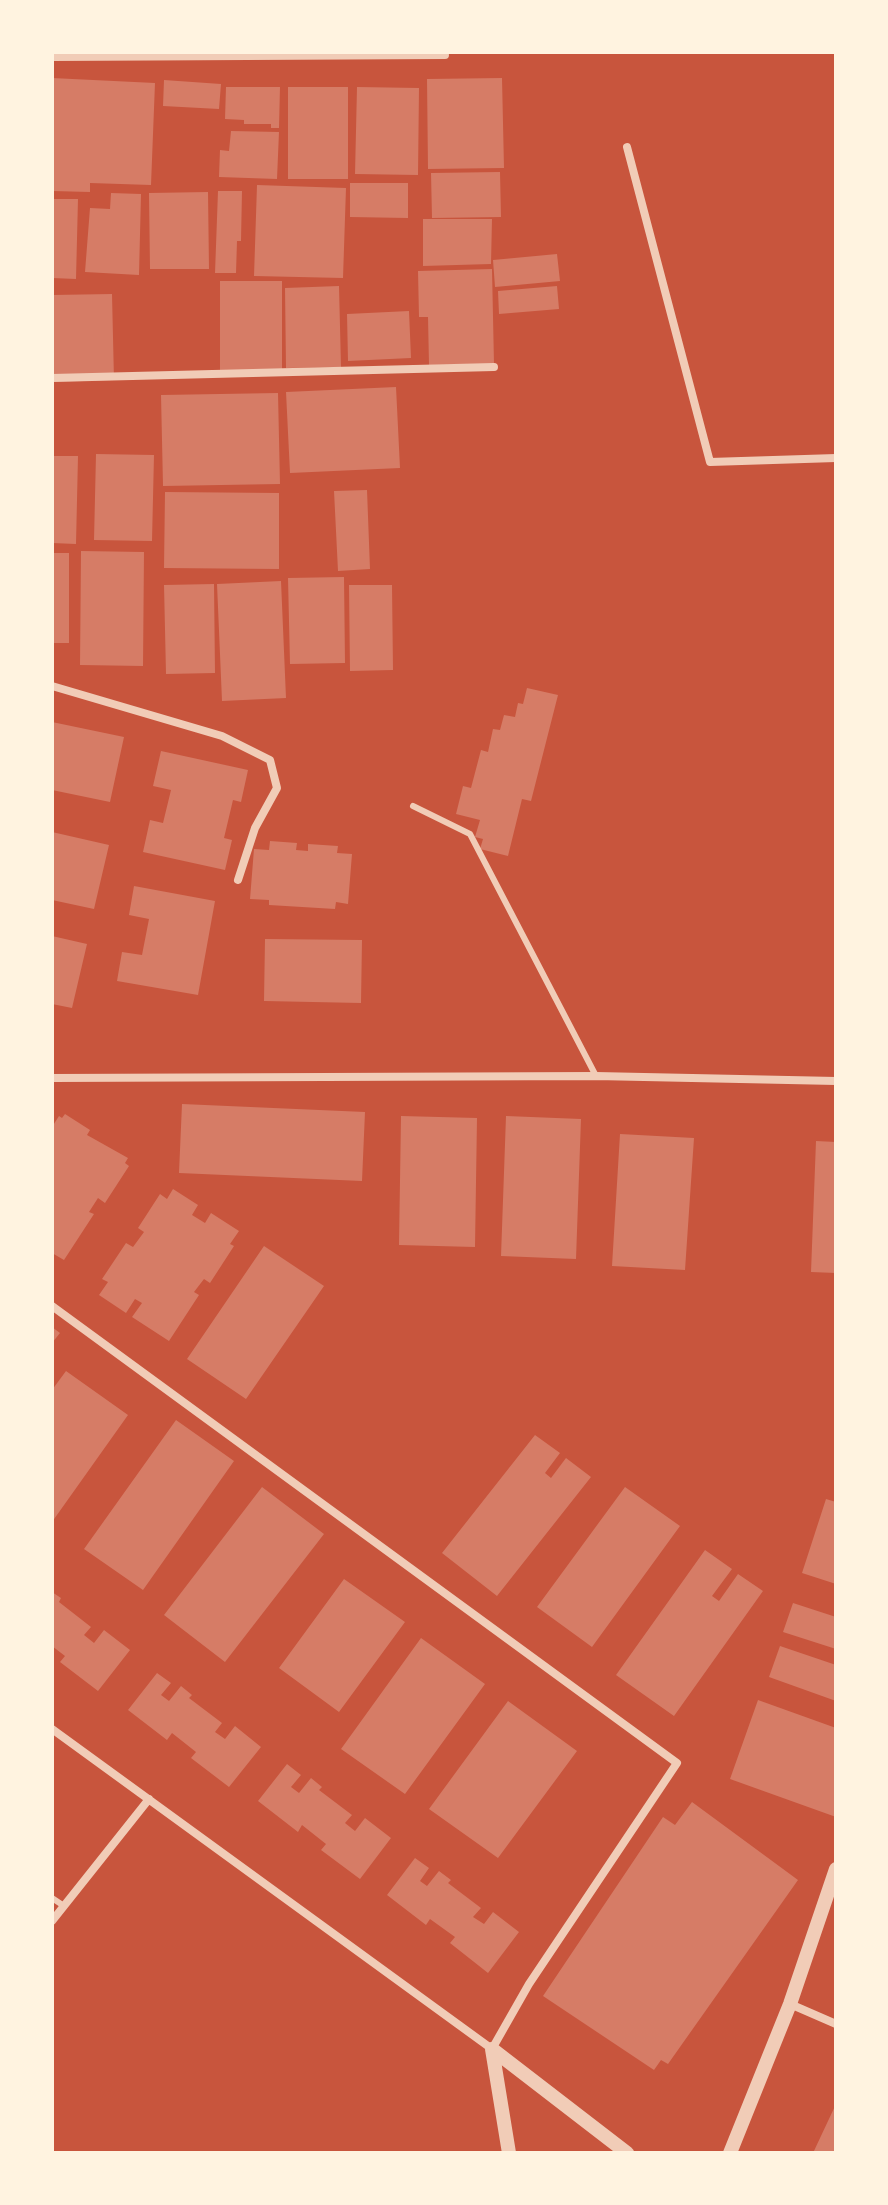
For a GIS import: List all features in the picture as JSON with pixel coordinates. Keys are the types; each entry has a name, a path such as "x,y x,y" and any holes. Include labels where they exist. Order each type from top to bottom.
{"street":[{"path":"52,57 445,55"},
{"path":"627,147 710,462 836,458"},
{"path":"52,378 494,367"},
{"path":"52,686 222,736 270,760 277,788 255,828 238,880"},
{"path":"52,1078 596,1076 836,1081"},
{"path":"52,1306 677,1763 529,1984 492,2049 509,2153"},
{"path":"52,1729 492,2049 627,2153"},
{"path":"52,1921 149,1799"},
{"path":"730,2153 790,2004 836,1869"},
{"path":"790,2004 836,2024"}],"lane":[{"path":"413,806 470,834 596,1076"},
{"path":"52,1898 64,1906"}],"building":[{"path":"52,78 155,83 151,185 90,183 90,192 52,191"},
{"path":"502,78 504,168 428,169 427,79"},
{"path":"164,80 221,84 219,109 163,106"},
{"path":"226,87 280,87 279,128 271,128 271,124 244,124 244,120 225,119"},
{"path":"288,87 348,87 348,179 288,179"},
{"path":"357,87 419,88 418,175 355,174"},
{"path":"231,131 279,132 277,179 219,177 220,150 229,151"},
{"path":"500,172 501,217 432,218 431,173"},
{"path":"350,183 408,183 408,218 350,217"},
{"path":"257,185 346,188 343,278 254,276"},
{"path":"218,191 242,191 241,241 237,241 236,273 215,273"},
{"path":"208,192 209,269 150,269 149,193"},
{"path":"111,193 141,194 139,275 85,272 90,208 110,209"},
{"path":"52,199 78,199 76,279 52,278"},
{"path":"423,219 492,219 491,264 423,266"},
{"path":"557,254 560,281 495,287 493,260"},
{"path":"492,269 494,364 429,365 428,317 419,317 418,271"},
{"path":"220,281 282,281 282,372 220,372"},
{"path":"339,286 341,367 286,368 285,288"},
{"path":"557,286 559,309 499,314 498,291"},
{"path":"112,294 114,380 53,382 52,295"},
{"path":"409,311 411,358 348,361 347,314"},
{"path":"396,387 400,468 290,473 286,392"},
{"path":"278,393 280,484 163,486 161,395"},
{"path":"96,454 154,455 152,541 94,540"},
{"path":"52,456 78,456 76,544 52,543"},
{"path":"367,490 370,569 338,571 334,491"},
{"path":"165,492 279,493 279,569 164,568"},
{"path":"81,551 144,552 143,666 80,665"},
{"path":"52,553 69,553 69,643 52,643"},
{"path":"344,577 345,663 290,664 288,578"},
{"path":"281,581 286,698 222,701 217,584"},
{"path":"214,584 215,673 166,674 164,585"},
{"path":"349,585 392,585 393,670 350,671"},
{"path":"527,688 558,695 531,801 522,799 508,856 480,849 483,839 475,837 480,820 456,814 463,786 471,788 481,750 488,752 493,729 500,730 504,715 515,717 518,703 523,704"},
{"path":"52,722 124,737 110,802 52,790"},
{"path":"161,751 248,770 241,802 233,800 224,838 232,840 225,870 143,852 150,820 163,823 171,790 153,786"},
{"path":"52,832 109,845 94,909 52,900"},
{"path":"270,841 297,843 296,850 308,851 308,844 338,846 337,853 352,854 348,904 336,902 335,909 269,905 269,900 250,899 254,849 269,850"},
{"path":"134,886 215,901 198,995 117,981 122,952 142,955 149,919 129,915"},
{"path":"52,936 87,944 72,1008 52,1004"},
{"path":"265,939 362,940 361,1003 264,1001"},
{"path":"182,1104 365,1112 362,1181 179,1173"},
{"path":"65,1114 90,1130 87,1135 128,1158 125,1163 129,1166 105,1203 98,1198 89,1212 94,1214 64,1260 52,1253 52,1127 59,1116 62,1118"},
{"path":"401,1116 477,1118 475,1247 399,1245"},
{"path":"506,1116 581,1119 576,1259 501,1256"},
{"path":"620,1134 694,1138 685,1270 612,1266"},
{"path":"816,1141 836,1142 836,1273 811,1272"},
{"path":"173,1189 198,1205 192,1215 205,1223 211,1213 239,1231 230,1244 234,1246 210,1283 204,1279 194,1292 199,1295 169,1341 132,1317 142,1303 135,1299 126,1313 99,1295 108,1282 102,1279 126,1243 133,1247 144,1232 138,1228 160,1194 167,1199"},
{"path":"264,1246 324,1286 246,1399 187,1359"},
{"path":"52,1327 60,1333 52,1343"},
{"path":"66,1371 128,1415 52,1522 52,1390"},
{"path":"176,1420 234,1461 143,1590 84,1549"},
{"path":"535,1435 560,1453 545,1473 551,1478 566,1458 591,1477 497,1596 442,1553"},
{"path":"262,1487 324,1534 225,1662 164,1615"},
{"path":"625,1487 680,1526 592,1647 537,1607"},
{"path":"826,1499 836,1502 836,1584 802,1573"},
{"path":"705,1550 732,1569 712,1596 719,1601 738,1574 763,1591 674,1716 616,1675"},
{"path":"344,1579 405,1622 339,1712 279,1668"},
{"path":"52,1592 61,1598 59,1602 91,1627 84,1635 94,1643 104,1630 130,1650 98,1691 60,1662 65,1656 52,1646"},
{"path":"793,1603 836,1617 836,1649 783,1632"},
{"path":"421,1638 485,1684 405,1794 341,1749"},
{"path":"780,1646 836,1665 836,1701 769,1677"},
{"path":"157,1673 171,1683 161,1695 169,1701 181,1686 192,1695 189,1698 222,1723 215,1732 225,1739 235,1726 261,1747 229,1787 191,1758 196,1752 172,1733 167,1740 128,1710"},
{"path":"758,1700 836,1728 836,1817 730,1779"},
{"path":"508,1701 577,1751 498,1858 429,1809"},
{"path":"287,1764 301,1775 291,1787 299,1793 311,1778 322,1787 319,1790 352,1815 345,1823 355,1831 365,1818 391,1838 360,1879 321,1850 326,1844 302,1825 298,1832 258,1801"},
{"path":"692,1802 798,1880 668,2064 661,2060 654,2070 543,1996 663,1817 675,1825"},
{"path":"415,1858 429,1868 420,1881 427,1886 439,1871 451,1880 448,1883 481,1908 473,1917 484,1924 493,1912 519,1932 488,1973 450,1943 455,1937 430,1919 426,1925 387,1895"},
{"path":"836,2104 836,2153 813,2153"}]}
